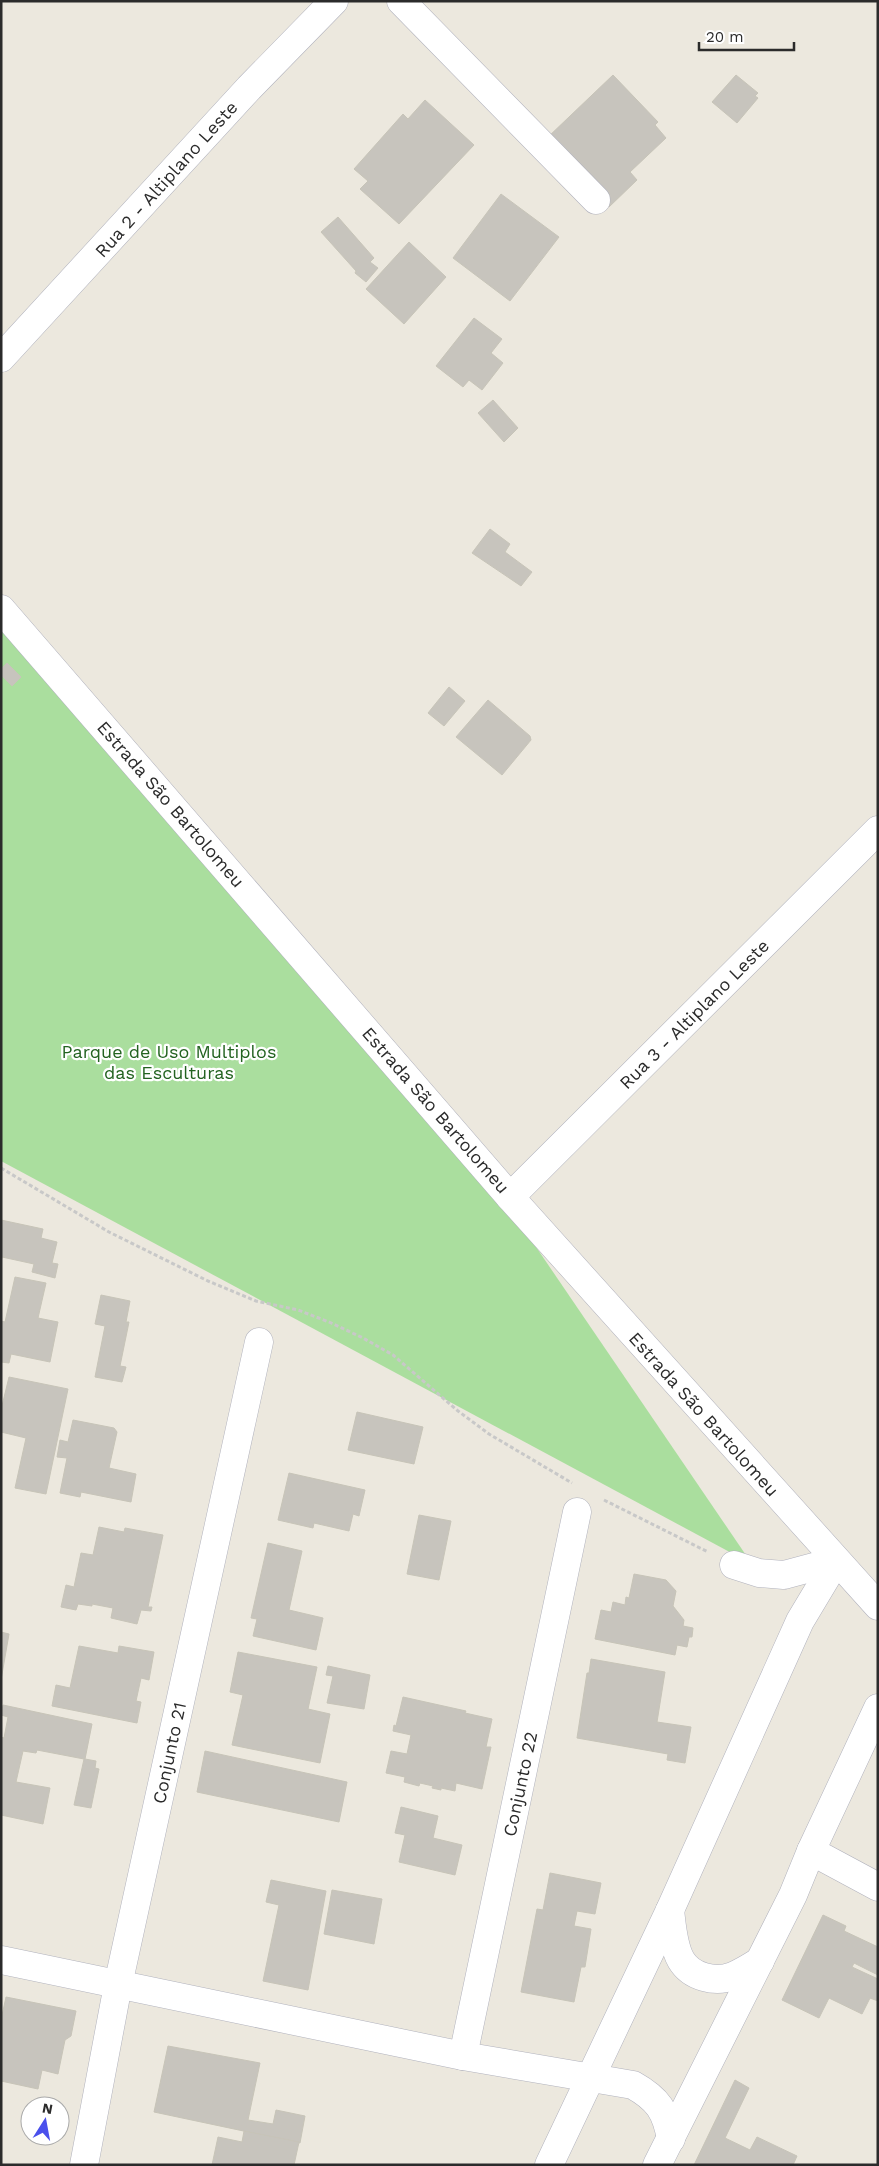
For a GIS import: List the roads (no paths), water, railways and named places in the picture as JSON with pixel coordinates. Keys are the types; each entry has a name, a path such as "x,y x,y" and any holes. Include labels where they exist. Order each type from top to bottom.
{"street":[{"name":"Rua 2 - Altiplano Leste","path":"1,358 249,88 334,1"},
{"path":"401,1 596,200"},
{"name":"Estrada São Bartolomeu","path":"1,608 510,1197 878,1606"},
{"name":"Rua 3 - Altiplano Leste","path":"510,1197 878,830"},
{"name":"Conjunto 21","path":"84,2165 118,1985 259,1342"},
{"name":"Conjunto 22","path":"463,2056 585,1498"},
{"path":"734,1565 759,1573 784,1575 836,1561"},
{"path":"549,2165 670,1910 800,1621 836,1561"},
{"path":"657,2165 793,1895 811,1850 878,1708"},
{"path":"811,1850 878,1887"},
{"path":"670,1910 674,1937 681,1960 698,1976 716,1979 732,1976 760,1961"},
{"path":"1,1960 463,2056 633,2085 648,2094 660,2106 668,2122 671,2139"}],"park label":[{"name":"Parque de Uso Multiplos das Esculturas","path":"169,1061"}]}
